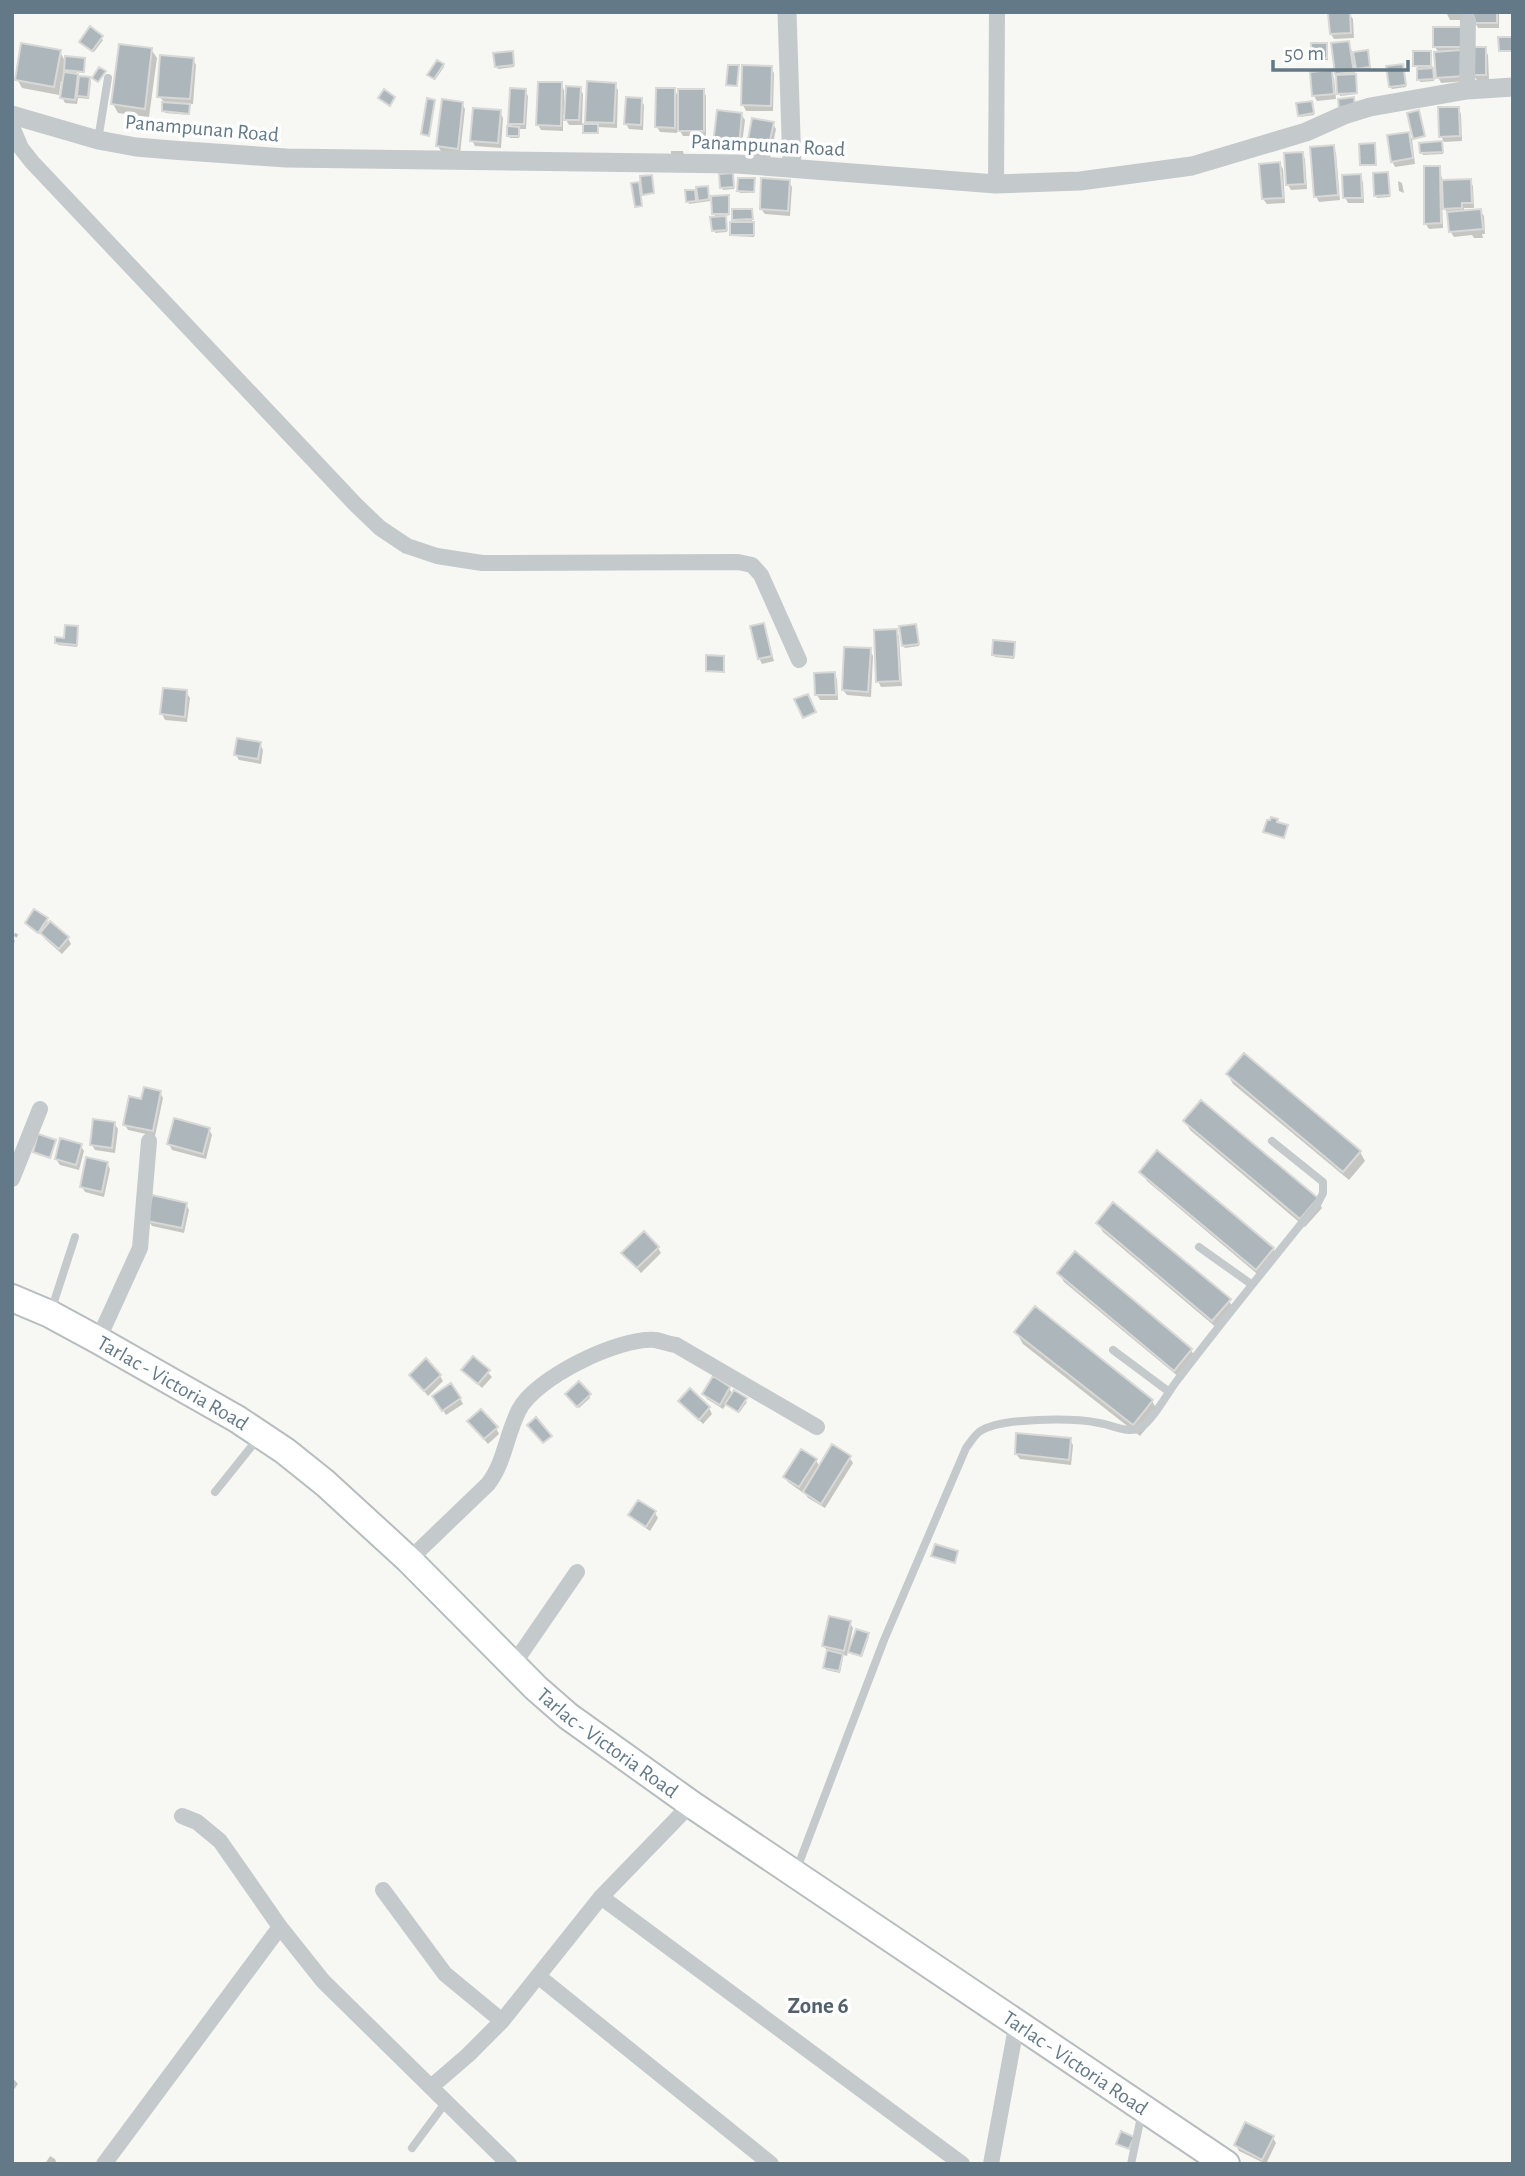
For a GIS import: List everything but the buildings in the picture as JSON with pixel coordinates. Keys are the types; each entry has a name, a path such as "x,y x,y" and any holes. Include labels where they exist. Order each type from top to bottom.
{"main road":[{"name":"Tarlac - Victoria Road","path":"12,1298 99,1339 261,1435 325,1483 409,1560 513,1665 568,1716 691,1804 1144,2106 1226,2164"}],"street":[{"path":"787,12 792,167"},
{"path":"996,184 997,12"},
{"path":"1467,90 1468,20"},
{"name":"Panampunan Road","path":"12,115 98,140 136,147 286,158 737,164 996,184 1080,181 1192,166 1306,132 1370,107 1467,90 1513,87"},
{"path":"12,127 21,148 32,162 356,505 389,534 407,545 437,556 481,563 738,562 752,565 761,575 799,660"},
{"path":"12,1179 40,1110"},
{"path":"99,1339 140,1248 149,1141"},
{"path":"409,1560 497,1473 520,1407 534,1391 584,1358 639,1341 655,1340 676,1345 817,1427"},
{"path":"513,1665 578,1572"},
{"path":"431,2087 502,2021 601,1897 691,1804"},
{"path":"182,1815 197,1822 220,1841 280,1927 323,1981 509,2164"},
{"path":"383,1890 445,1974 502,2021"},
{"path":"601,1897 962,2164"},
{"path":"104,2164 280,1927"},
{"path":"538,1976 771,2164"},
{"path":"991,2164 1017,2022"}],"lane":[{"path":"98,140 107,78"},
{"path":"795,1873 884,1640 966,1448 977,1433 992,1425 1042,1419 1098,1423 1136,1430 1146,1424 1168,1391 1318,1203 1323,1193 1323,1182 1272,1141"},
{"path":"50,1314 75,1237"},
{"path":"1199,1247 1251,1284"},
{"path":"1113,1350 1168,1391"},
{"path":"215,1492 261,1435"},
{"path":"411,2148 446,2102"},
{"path":"1131,2164 1144,2106"}],"path":[{"path":"12,943 18,931"}],"district":[{"name":"Zone 6","path":"818,2005"}]}
